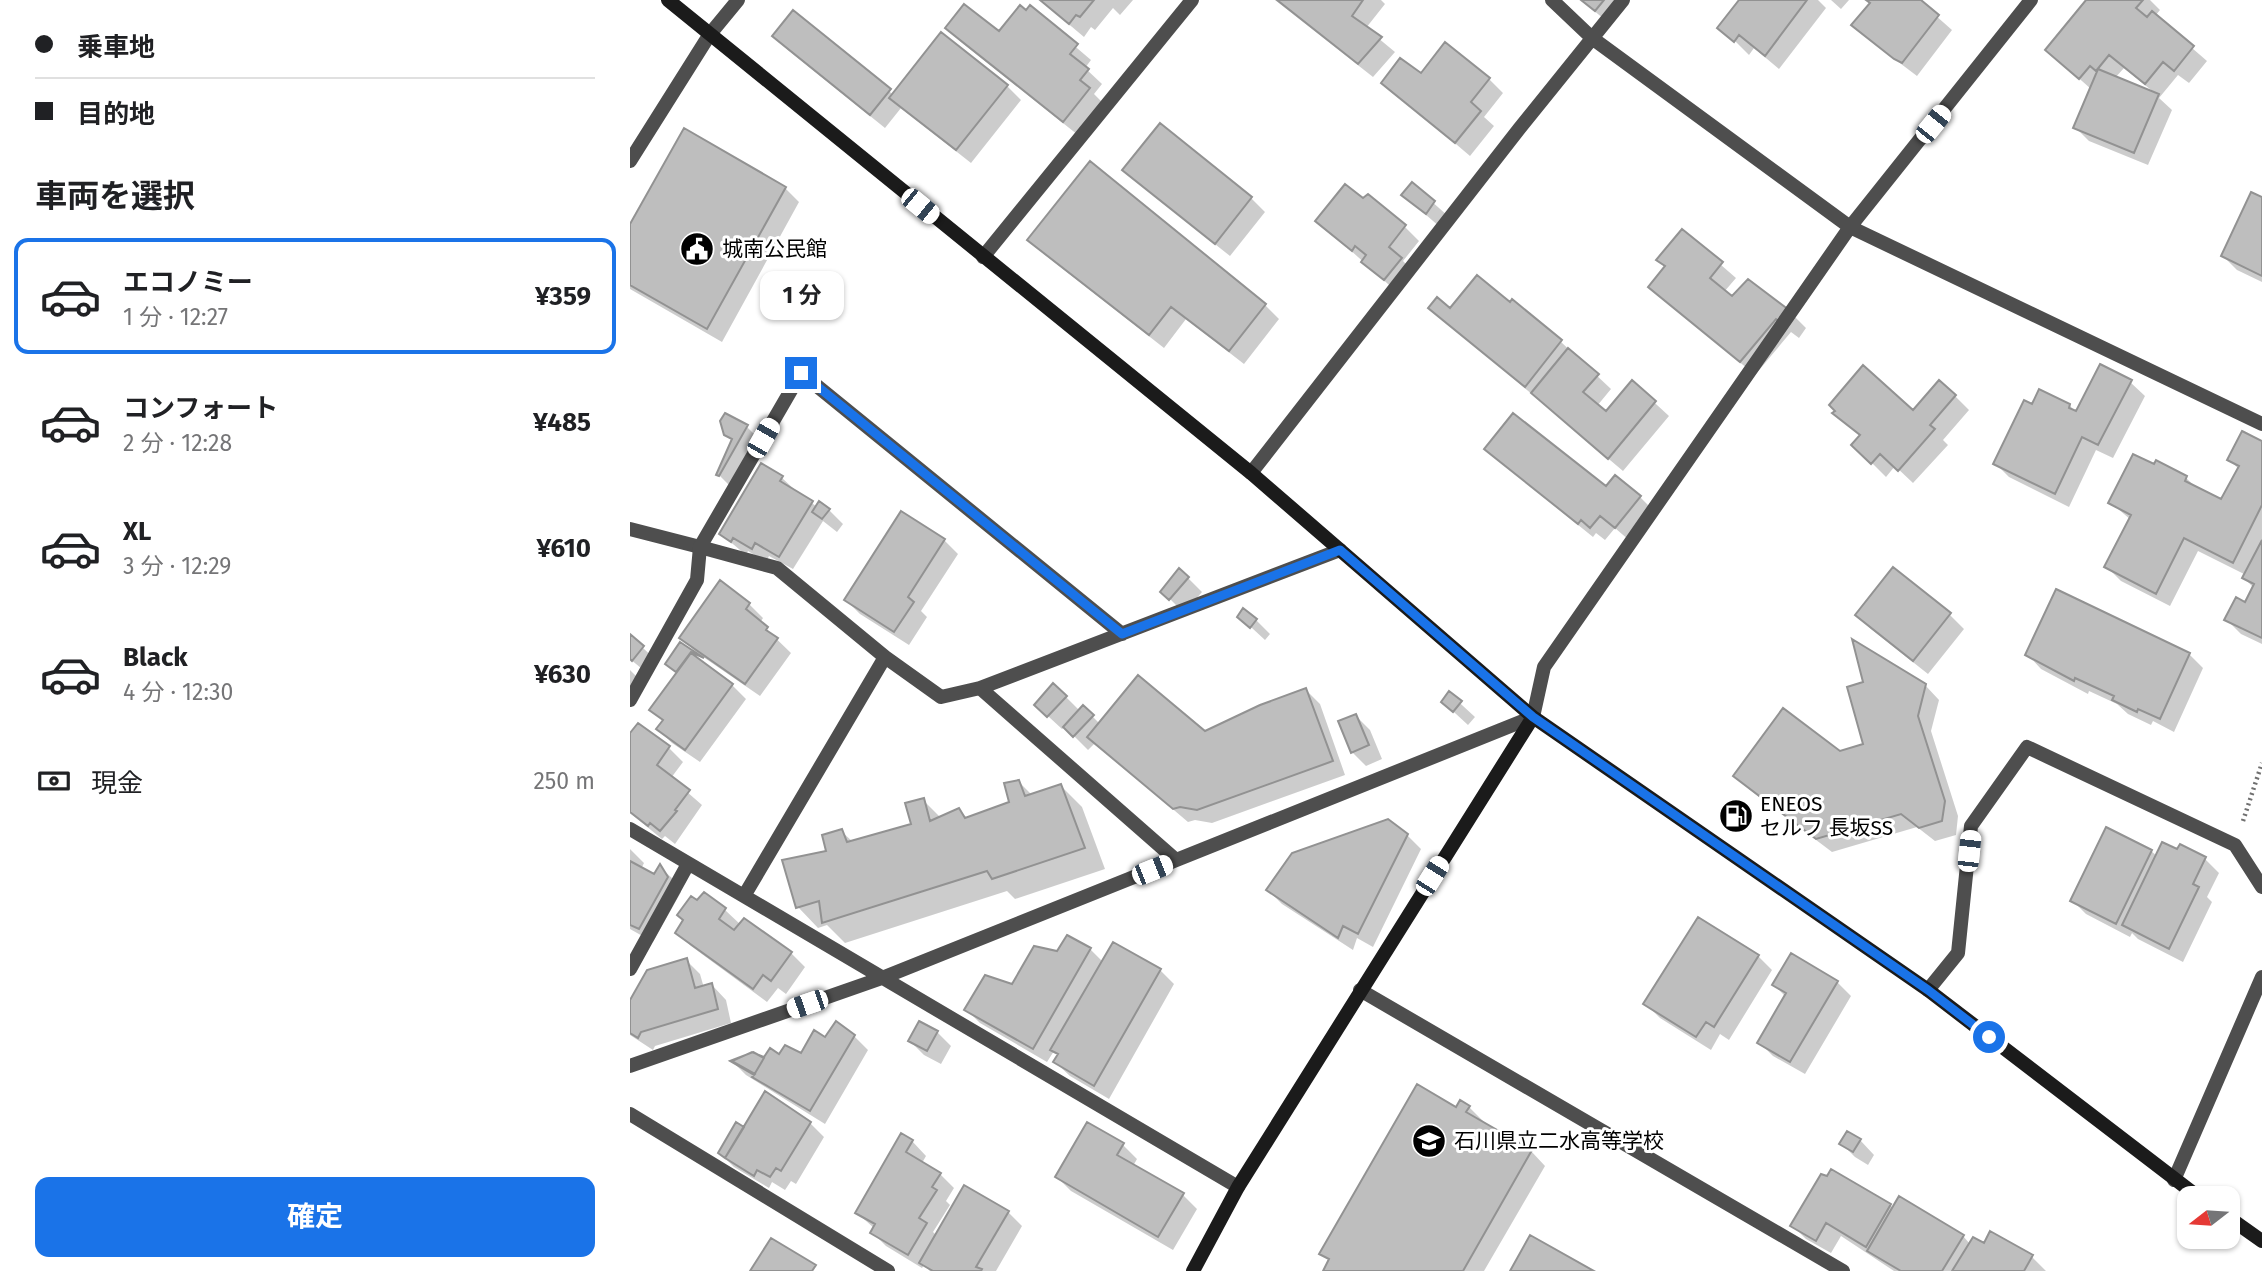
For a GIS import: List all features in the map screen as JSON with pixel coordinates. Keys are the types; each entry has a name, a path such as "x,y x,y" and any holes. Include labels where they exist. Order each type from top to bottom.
{"street":[{"path":"668,0 1251,473 1533,717 1928,990 2183,1186"},
{"path":"630,161 710,34 738,0"},
{"path":"983,257 1192,0"},
{"path":"1552,0 1592,38 1850,227 2262,424"},
{"path":"1251,473 1623,0"},
{"path":"1193,1271 1238,1187 1533,717 1544,667 1850,227 2031,0"},
{"path":"630,700 696,580 699,547 801,373 1122,634"},
{"path":"630,529 777,568 886,657 941,697 980,688 1340,550"},
{"path":"744,896 886,657"},
{"path":"980,688 1177,860"},
{"path":"630,1066 882,978 1533,717"},
{"path":"1928,990 1958,953 1971,826 2027,747 2235,845 2262,887"},
{"path":"630,829 1238,1187"},
{"path":"630,969 688,864"},
{"path":"2174,1180 2262,977"},
{"path":"1360,990 1843,1271"},
{"path":"630,1114 888,1271"},
{"path":"2240,1225 2262,1241"}],"path":[{"path":"2235,845 2262,763"}],"building":[{"path":"1040,0 1094,0 1080,17 1076,15 1069,24"},
{"path":"1277,0 1363,0 1352,16 1382,37 1358,64"},
{"path":"1581,0 1604,0 1595,11"},
{"path":"1739,0 1807,0 1765,56 1739,35 1734,42 1717,28"},
{"path":"1866,0 1921,0 1939,15 1902,63 1851,25 1870,3"},
{"path":"2086,0 2143,0 2136,8 2147,17 2152,11 2194,46 2174,71 2163,62 2145,84 2109,55 2096,71 2090,66 2079,79 2045,50"},
{"path":"964,4 999,31 1020,5 1026,10 1030,5 1078,44 1070,54 1089,69 1080,80 1090,88 1063,122 945,28"},
{"path":"793,10 891,89 870,115 772,36"},
{"path":"941,32 1008,85 956,150 889,98"},
{"path":"1445,42 1490,78 1471,102 1481,111 1455,143 1381,83 1400,58 1421,73"},
{"path":"2098,69 2159,94 2134,153 2073,128"},
{"path":"1160,123 1252,197 1215,244 1122,170"},
{"path":"684,128 786,187 707,329 630,285 630,224"},
{"path":"1090,161 1266,304 1229,351 1171,307 1149,335 1027,240"},
{"path":"1412,182 1435,201 1426,214 1401,195"},
{"path":"1345,184 1363,198 1368,194 1406,225 1389,247 1402,258 1384,280 1361,262 1366,255 1355,246 1352,251 1315,221"},
{"path":"2251,192 2262,197 2262,276 2221,256"},
{"path":"1682,229 1723,262 1710,278 1732,296 1748,279 1793,313 1784,325 1776,319 1740,362 1648,287 1665,266 1656,260"},
{"path":"1477,275 1510,302 1512,299 1562,340 1525,387 1428,308 1437,297 1450,308"},
{"path":"1568,348 1599,374 1583,392 1606,411 1632,380 1656,401 1608,459 1531,393"},
{"path":"2100,364 2132,380 2098,445 2082,437 2055,494 1993,464 2024,400 2032,404 2039,389 2070,404 2069,408 2076,411"},
{"path":"1863,365 1913,410 1939,380 1956,395 1930,425 1935,429 1898,471 1880,454 1871,464 1851,445 1860,435 1832,413 1835,411 1829,405"},
{"path":"725,413 748,425 719,476 716,475 732,439 724,435 720,421"},
{"path":"1513,413 1606,486 1615,475 1641,496 1615,528 1600,516 1590,528 1581,520 1578,524 1484,449"},
{"path":"2242,431 2262,441 2262,505 2233,563 2184,538 2156,594 2104,567 2131,515 2108,503 2133,454 2154,464 2156,460 2187,476 2185,481 2221,499 2239,466 2227,460"},
{"path":"761,463 783,476 780,481 813,501 779,557 755,543 752,549 733,538 731,542 719,534"},
{"path":"819,501 830,509 822,519 812,512"},
{"path":"901,511 945,539 908,597 914,602 894,632 844,600"},
{"path":"2262,540 2262,638 2224,620 2236,597 2245,602 2254,584 2242,578"},
{"path":"1893,567 1951,613 1913,661 1855,615"},
{"path":"1179,568 1189,577 1169,600 1160,592"},
{"path":"720,580 750,603 746,609 768,627 766,630 778,638 745,684 679,638"},
{"path":"2056,589 2190,653 2160,719 2138,709 2137,712 2112,700 2114,696 2075,678 2074,681 2025,655"},
{"path":"1243,608 1257,619 1250,628 1237,617"},
{"path":"630,634 644,646 632,661 630,659"},
{"path":"1852,639 1926,684 1918,716 1945,801 1942,821 1919,828 1901,814 1816,839 1733,776 1783,708 1840,751 1863,744 1847,687 1863,682"},
{"path":"680,642 704,658 691,652 676,672 665,664"},
{"path":"691,653 733,684 685,750 656,729 663,720 649,710"},
{"path":"1138,675 1205,731 1260,705 1306,688 1333,761 1197,810 1180,807 1173,809 1087,737"},
{"path":"1053,683 1067,696 1047,717 1034,705"},
{"path":"1449,691 1462,701 1453,712 1441,702"},
{"path":"1083,705 1094,715 1073,737 1063,727"},
{"path":"1356,714 1369,745 1351,753 1338,721"},
{"path":"638,723 670,746 657,765 690,790 660,831 650,823 648,826 630,812 630,733"},
{"path":"1019,780 1025,796 1061,784 1085,848 992,879 987,871 822,923 819,901 796,908 782,860 826,851 822,835 842,829 847,842 911,824 905,803 924,798 930,821 959,808 965,818 1009,802 1004,783"},
{"path":"1388,819 1408,834 1358,934 1343,926 1338,938 1266,890 1292,853"},
{"path":"2106,827 2152,850 2116,924 2070,901"},
{"path":"2162,842 2177,849 2180,844 2206,857 2193,884 2199,887 2169,949 2122,925"},
{"path":"630,861 654,874 660,864 668,877 639,929 630,925"},
{"path":"704,892 726,908 719,919 734,930 744,918 792,952 771,981 763,975 753,989 675,933 683,920 677,915 691,896 697,900"},
{"path":"1698,917 1759,955 1714,1027 1706,1022 1696,1037 1643,1004"},
{"path":"1067,935 1091,948 1033,1049 964,1010 985,975 1012,984 1034,946 1057,951"},
{"path":"1113,942 1161,969 1094,1086 1053,1062 1058,1054 1050,1050"},
{"path":"1791,953 1838,981 1790,1062 1757,1043 1786,993 1772,985"},
{"path":"687,958 695,988 712,983 718,1009 641,1032 638,1038 630,1033 630,1000 647,970"},
{"path":"836,1021 855,1035 810,1111 752,1077 755,1074 732,1061 752,1052 764,1057 770,1048 779,1054 785,1045 801,1053 814,1030 825,1037"},
{"path":"919,1021 938,1031 927,1051 908,1041"},
{"path":"753,1052 764,1058 754,1075 730,1061"},
{"path":"1417,1084 1456,1107 1460,1100 1470,1106 1466,1112 1532,1150 1463,1271 1323,1271 1329,1259 1319,1254"},
{"path":"765,1091 811,1122 781,1171 776,1168 770,1177 757,1170 754,1176 725,1158"},
{"path":"736,1122 744,1127 725,1158 718,1153"},
{"path":"1087,1122 1124,1143 1117,1155 1184,1193 1158,1237 1055,1177"},
{"path":"1847,1131 1861,1139 1853,1152 1839,1144"},
{"path":"901,1133 913,1140 906,1152 941,1173 932,1187 937,1190 919,1218 927,1223 908,1255 870,1233 875,1224 855,1213"},
{"path":"1831,1169 1891,1204 1866,1247 1826,1223 1816,1241 1790,1226 1821,1174 1827,1176"},
{"path":"964,1185 1009,1211 976,1267 982,1269 981,1271 933,1271 919,1263"},
{"path":"1899,1196 1964,1235 1942,1271 1901,1271 1867,1251"},
{"path":"1990,1231 2033,1255 2024,1271 1952,1271 1973,1237 1984,1243"},
{"path":"1530,1235 1594,1271 1510,1271"},
{"path":"771,1238 816,1265 812,1271 750,1271"}],"place":[{"name":"城南公民館","path":"697,249"},
{"name":"ENEOS セルフ 長坂SS","path":"1736,816"},
{"name":"石川県立二水高等学校","path":"1429,1141"}],"route":[{"path":"801,373 1122,634 1340,550 1533,717 1928,990 1989,1037"}]}
